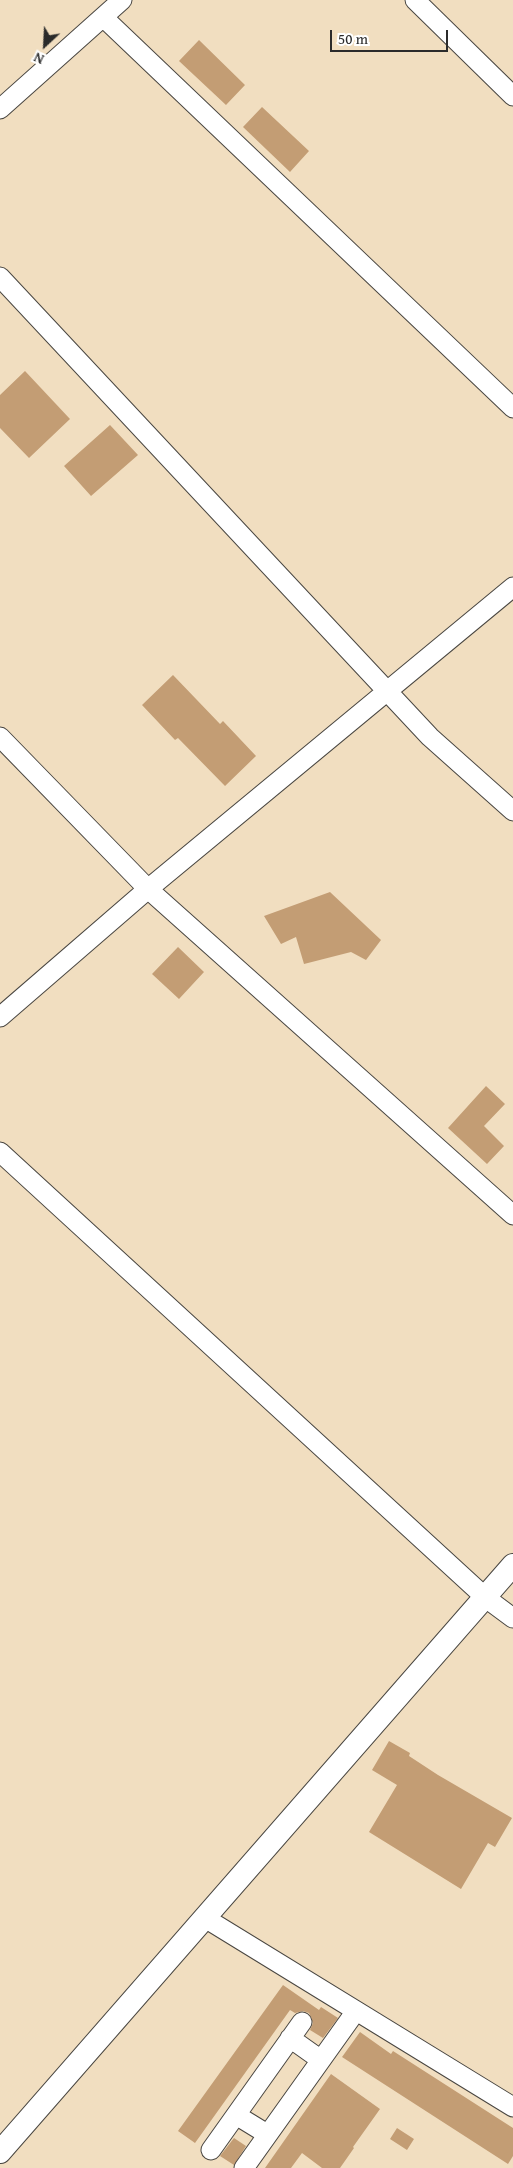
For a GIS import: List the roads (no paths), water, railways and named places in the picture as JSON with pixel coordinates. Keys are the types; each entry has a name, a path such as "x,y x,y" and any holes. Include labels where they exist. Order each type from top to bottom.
{"street":[{"path":"0,109 122,0"},
{"path":"415,0 513,96"},
{"path":"102,17 513,408"},
{"path":"0,277 430,737 513,811"},
{"path":"0,1017 148,889 513,587"},
{"path":"0,737 148,889 513,1214"},
{"path":"0,1152 486,1598 513,1618"},
{"path":"0,2152 513,1566"},
{"path":"205,1918 513,2107"},
{"path":"244,2168 356,2010"},
{"path":"211,2150 302,2022"},
{"path":"290,2038 321,2060"},
{"path":"236,2115 268,2134"}]}
